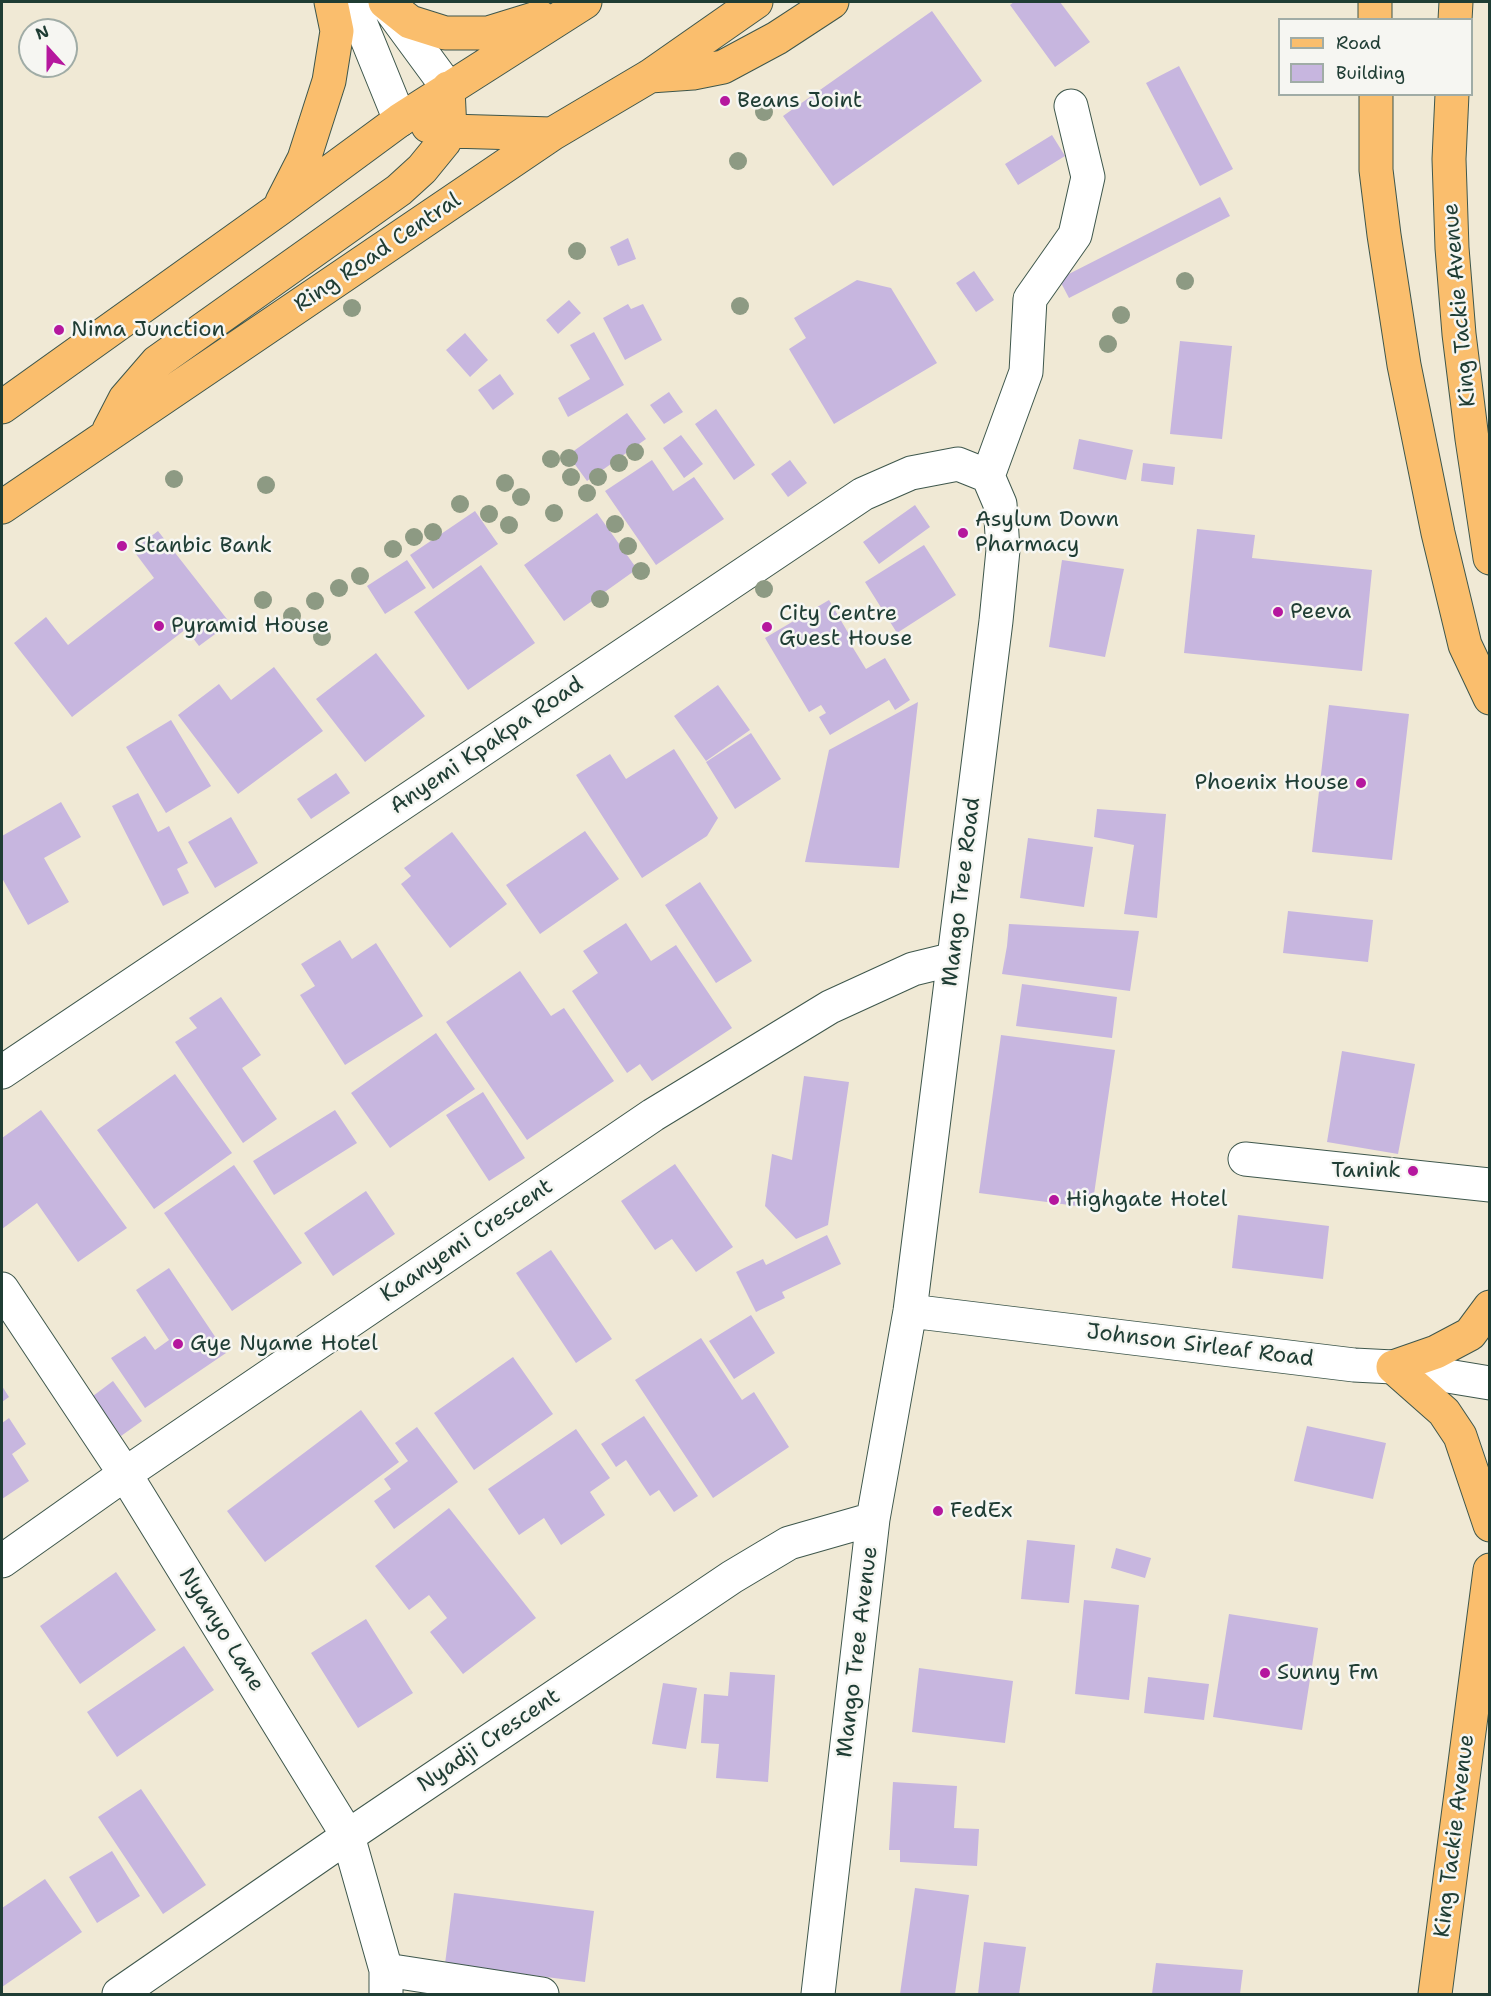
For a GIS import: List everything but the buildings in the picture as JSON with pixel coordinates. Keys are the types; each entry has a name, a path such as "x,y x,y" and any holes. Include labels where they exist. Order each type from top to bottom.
{"main road":[{"path":"279,209 304,159 329,81 337,31 332,2"},
{"path":"385,2 410,22 444,33 488,33 582,4"},
{"name":"Ring Road Central","path":"2,507 552,134 650,75 756,2"},
{"path":"650,75 693,73 723,67 777,38 832,2"},
{"path":"1375,2 1375,18"},
{"path":"1455,18 1456,2"},
{"path":"2,407 400,120 582,4"},
{"path":"105,437 125,399 157,362 399,190 422,169 450,131 448,88"},
{"path":"1376,96 1376,170 1404,365 1438,533 1465,645 1490,698"},
{"name":"King Tackie Avenue","path":"1452,96 1449,159 1452,248 1459,334 1490,558"},
{"path":"400,120 450,131 552,134"},
{"path":"1490,1307 1470,1334 1436,1352 1393,1367 1444,1412 1460,1436 1490,1525"},
{"name":"King Tackie Avenue","path":"1435,1995 1490,1570"}],"street":[{"path":"352,2 400,120"},
{"path":"385,2 448,88"},
{"path":"988,476 1026,372 1030,299 1075,235 1088,177 1071,106"},
{"name":"Anyemi Kpakpa Road","path":"2,1072 863,494 911,473 958,464 988,476"},
{"name":"Mango Tree Road","path":"910,1311 1003,550 1000,504 988,476"},
{"name":"Kaanyemi Crescent","path":"2,1561 125,1474 653,1115 830,1007 913,969 954,959"},
{"path":"1245,1159 1490,1185"},
{"name":"Nyanyo Lane","path":"2,1289 125,1474 348,1836 386,1982"},
{"name":"Johnson Sirleaf Road","path":"910,1311 1343,1364 1393,1367 1490,1383"},
{"name":"Mango Tree Avenue","path":"818,1995 873,1519 910,1311"},
{"name":"Nyadji Crescent","path":"119,1995 348,1836 732,1577 789,1543 873,1519"},
{"path":"386,1982 542,1995"}],"place":[{"name":"Beans Joint","path":"725,101"},
{"name":"Nima Junction","path":"59,330"},
{"name":"Asylum Down Pharmacy","path":"963,533"},
{"name":"Stanbic Bank","path":"122,546"},
{"name":"Peeva","path":"1278,612"},
{"name":"Pyramid House","path":"159,626"},
{"name":"City Centre Guest House","path":"767,627"},
{"name":"Phoenix House","path":"1361,783"},
{"name":"Tanink","path":"1413,1171"},
{"name":"Highgate Hotel","path":"1054,1200"},
{"name":"Gye Nyame Hotel","path":"178,1344"},
{"name":"FedEx","path":"938,1511"},
{"name":"Sunny Fm","path":"1265,1673"}]}
